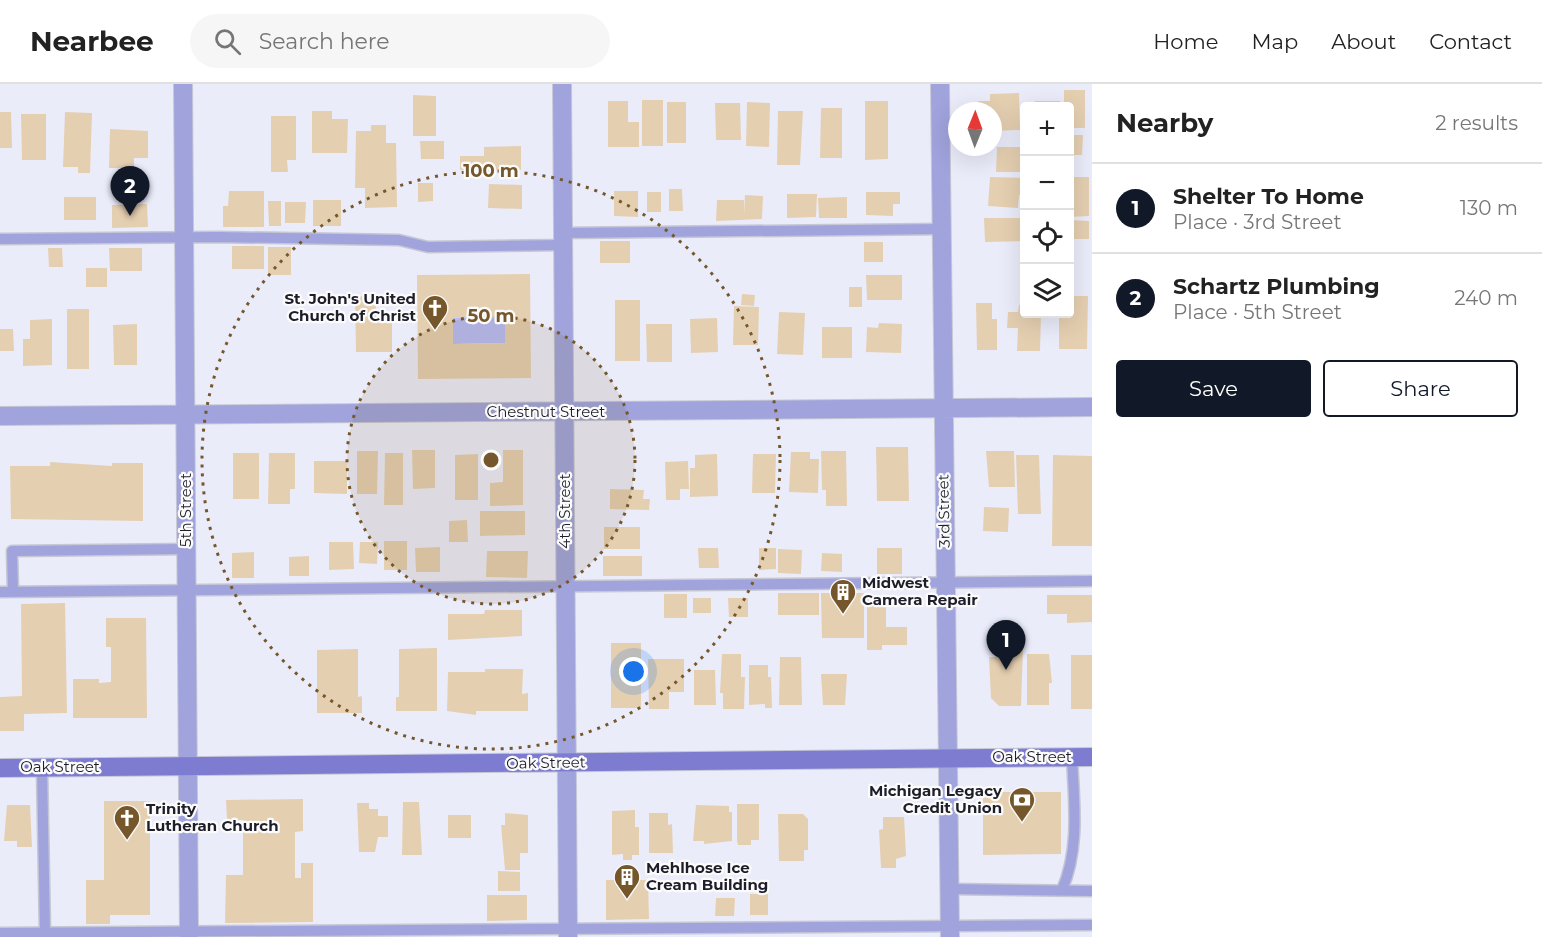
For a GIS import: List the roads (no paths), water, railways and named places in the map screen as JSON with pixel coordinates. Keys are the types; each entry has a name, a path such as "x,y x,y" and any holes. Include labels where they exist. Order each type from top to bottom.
{"street":[{"name":"5th Street","path":"183,84 189,935"},
{"name":"4th Street","path":"562,84 568,933"},
{"name":"3rd Street","path":"940,84 950,931"},
{"name":"Chestnut Street","path":"0,416 1092,407"},
{"name":"Oak Street","path":"0,768 1092,757"}],"lane":[{"path":"0,239 185,237 399,240 428,247 563,239 941,229"},
{"path":"13,592 12,550 187,549"},
{"path":"0,592 1092,581"},
{"path":"1062,890 1071,869 1075,806 1072,757"},
{"path":"42,768 45,933"},
{"path":"950,889 1092,891"},
{"path":"0,933 189,935 881,932 1092,925"}],"place":[{"name":"Schartz Plumbing","path":"130,216"},
{"name":"St. John's United Church of Christ","path":"435,331"},
{"name":"Midwest Camera Repair","path":"843,615"},
{"name":"Shelter To Home","path":"1006,670"},
{"name":"Michigan Legacy Credit Union","path":"1022,823"},
{"name":"Trinity Lutheran Church","path":"127,841"},
{"name":"Mehlhose Ice Cream Building","path":"627,900"}]}
